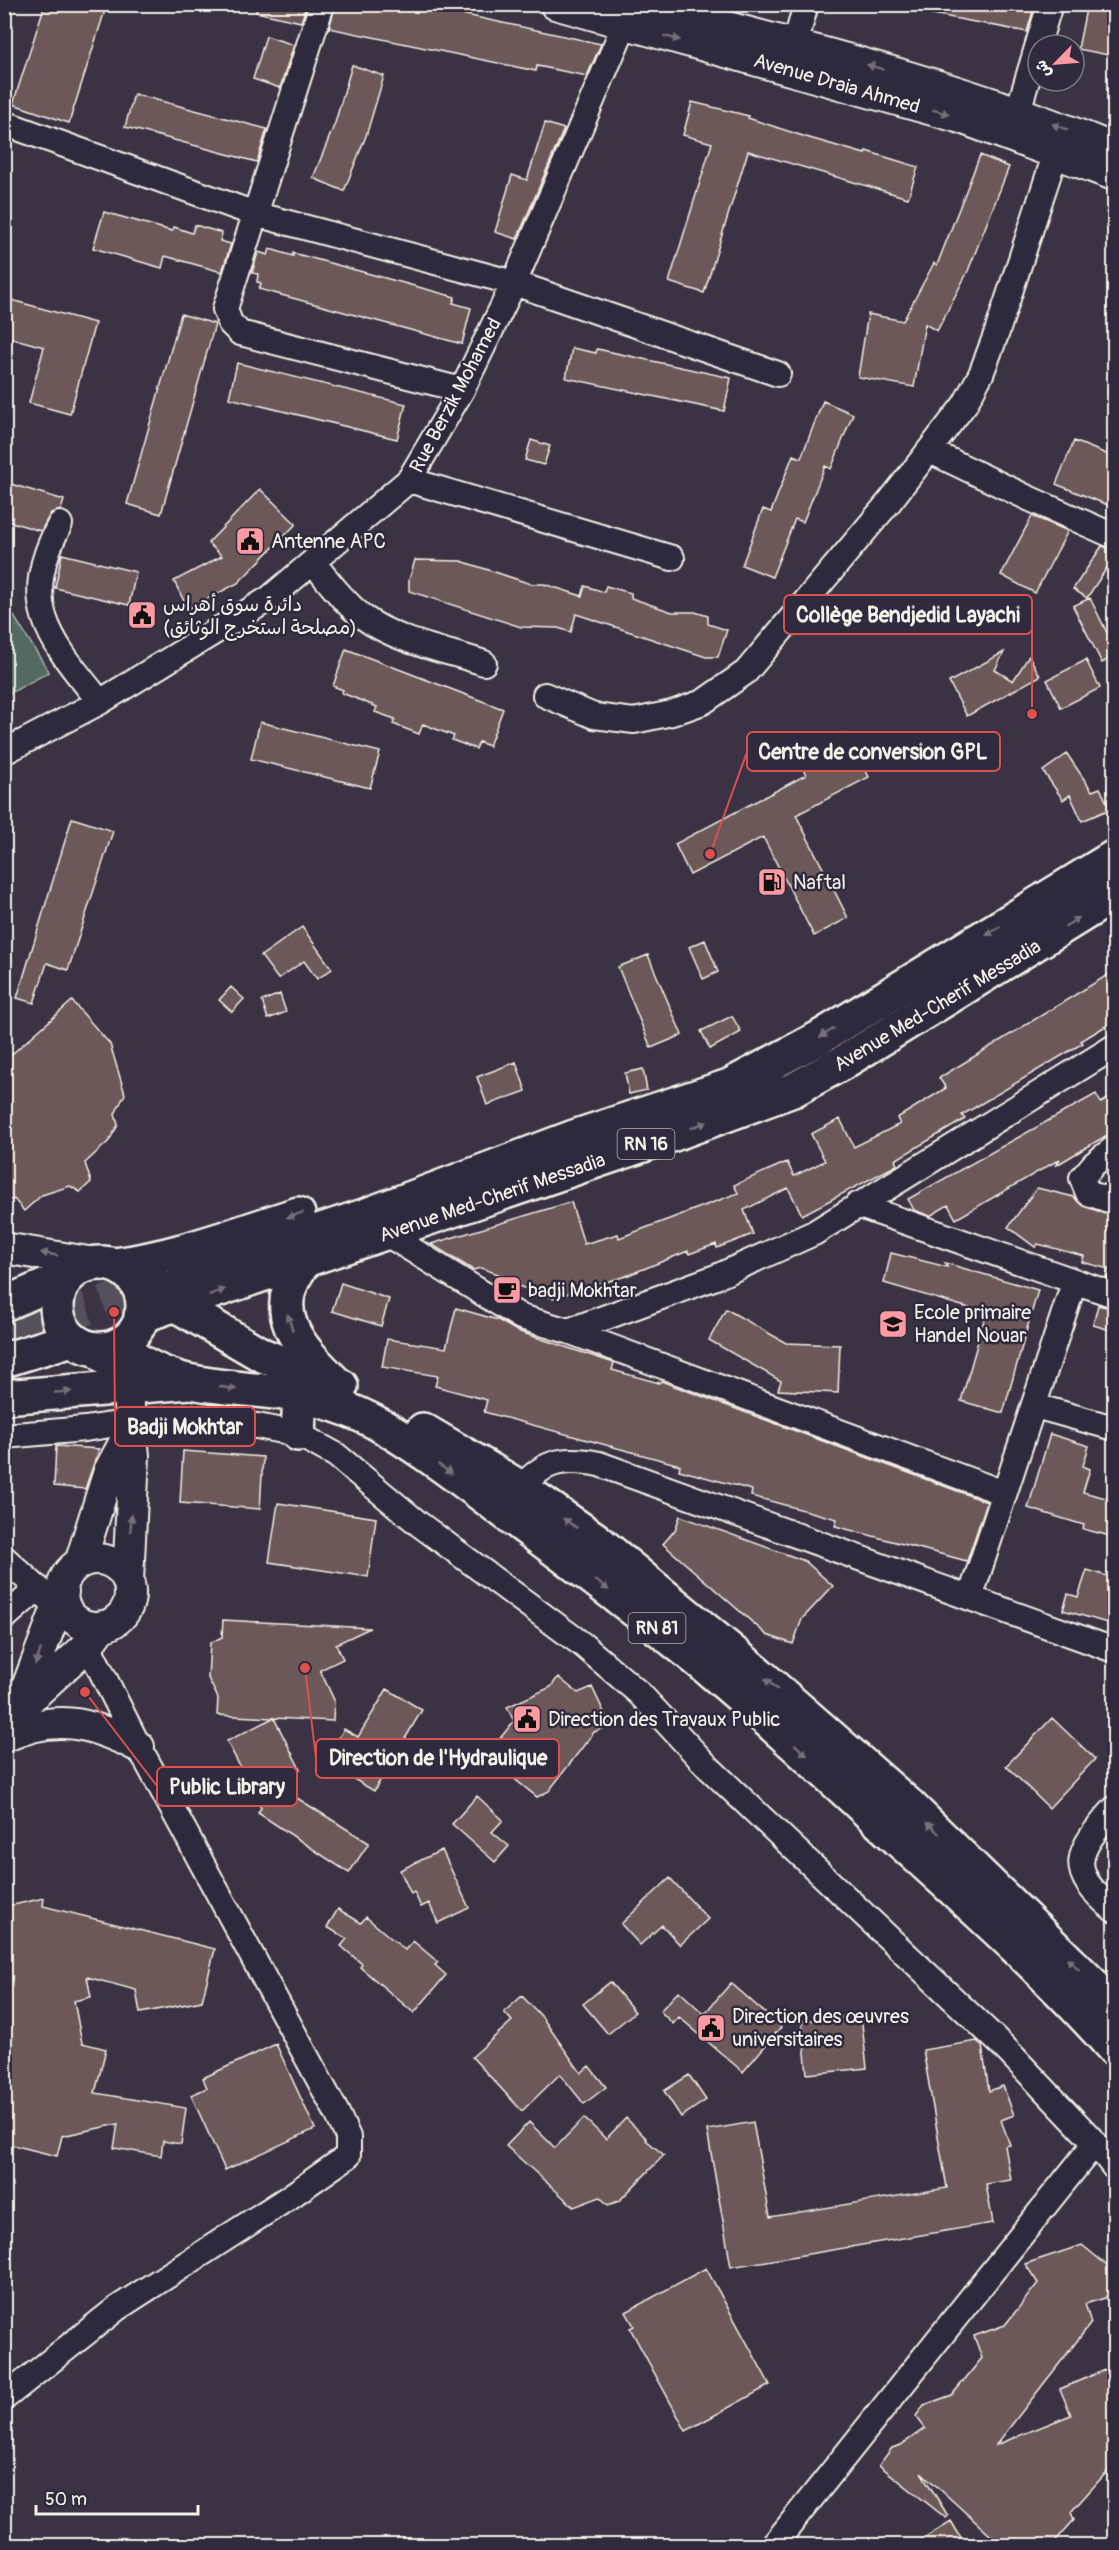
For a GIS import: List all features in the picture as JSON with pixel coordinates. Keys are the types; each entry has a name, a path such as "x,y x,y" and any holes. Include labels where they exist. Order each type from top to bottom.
{"main road":[{"name":"Avenue Med-Cherif Messadia","path":"574,1137 729,1086 767,1068 1114,857"},
{"name":"Avenue Med-Cherif Messadia","path":"141,1316 181,1290 306,1260 655,1142 793,1090 852,1057 1114,895"},
{"path":"6,1333 84,1276 200,1245 478,1156 574,1137"},
{"name":"RN 16","path":"181,1290 364,1216 574,1137"},
{"path":"306,1260 295,1273 287,1290 286,1310 290,1326 308,1355 337,1384"},
{"path":"6,1333 95,1344 136,1328 141,1316 141,1295 131,1277 84,1276"},
{"path":"84,1276 57,1313 62,1327 95,1344"},
{"name":"RN 81","path":"84,1276 181,1290 262,1355 337,1384 390,1411 512,1499 626,1603 798,1747 1045,1976 1114,2049"},
{"name":"RN 81","path":"95,1344 134,1360 152,1371 190,1382 300,1396 355,1411 512,1499 595,1539 759,1674 910,1806 1114,2005"},
{"path":"4,1398 190,1382"},
{"path":"298,1434 300,1396"}],"street":[{"path":"322,4 225,309 230,323 240,333 462,390"},
{"name":"Avenue Draia Ahmed","path":"555,4 632,12 795,45 975,96 1114,149"},
{"path":"795,45 806,4"},
{"path":"1018,111 1050,4"},
{"name":"Avenue Draia Ahmed","path":"632,12 787,68 961,118 1114,176"},
{"name":"Rue Berzik Mohamed","path":"4,752 100,702 270,598 409,480 462,390 514,283 632,12"},
{"path":"4,123 255,214 514,283 778,374"},
{"path":"544,695 594,716 634,721 672,713 703,702 746,672 930,451 965,405 981,374 1056,153"},
{"path":"930,451 1114,536"},
{"path":"409,480 672,558"},
{"path":"60,524 47,551 41,574 39,594 44,620 57,646 100,702"},
{"path":"313,562 346,601 364,618 397,635 484,663"},
{"path":"568,1331 716,1277 814,1233 1114,1047"},
{"path":"1114,1148 1094,1164 1082,1178 1088,1193 1114,1202"},
{"path":"857,1205 1074,1283 1114,1295"},
{"path":"385,1233 521,1317 568,1331 1004,1493"},
{"path":"4,1248 84,1276"},
{"path":"4,1284 84,1276"},
{"path":"970,1598 1074,1283"},
{"path":"12,1719 95,1635 123,1614 130,1593 128,1581 134,1456 126,1386 114,1365 95,1344"},
{"path":"1035,1406 1114,1428"},
{"path":"4,1618 52,1595 80,1563 109,1471 130,1426"},
{"path":"4,1436 130,1426 256,1426 298,1434 316,1442 363,1476 420,1524 583,1645 640,1694 707,1766 1003,2046 1095,2143 1114,2167"},
{"path":"512,1499 546,1465 561,1460 579,1460 599,1464 1114,1650"},
{"path":"4,1558 64,1602 75,1619 93,1626 139,1748 348,2137 348,2156 288,2198 117,2308 4,2398"},
{"path":"80,1563 90,1559 102,1559 123,1571 128,1581"},
{"path":"12,1719 52,1595"},
{"path":"4,1737 27,1726 51,1721 81,1724 108,1731 139,1748"},
{"path":"1114,1809 1085,1845 1082,1863 1084,1879 1094,1893 1114,1910"},
{"path":"773,2546 1095,2143"}],"green space":[{"path":"5,602 49,672 4,696"}],"building":[{"path":"45,4 107,4 69,123 13,104"},
{"path":"257,4 307,4 301,22 256,12"},
{"path":"336,4 415,4 601,44 587,76 537,66 536,71 329,28"},
{"path":"928,4 1035,4 1027,32 927,13"},
{"path":"1087,4 1114,4 1114,56 1086,51 1086,33 1081,33"},
{"path":"266,36 294,45 280,88 253,79"},
{"path":"352,65 384,76 366,136 344,191 313,178 335,123"},
{"path":"134,94 267,129 257,162 125,127"},
{"path":"692,102 749,116 748,118 806,137 865,154 866,151 918,167 908,198 748,151 704,293 669,282 712,143 683,135"},
{"path":"545,123 564,129 517,239 495,232 512,175 527,180"},
{"path":"980,155 1009,167 968,271 937,331 925,324 914,387 858,377 868,314 903,321 934,263 937,265"},
{"path":"104,212 172,231 174,227 192,233 195,225 222,233 220,241 231,244 222,272 165,256 162,268 93,248"},
{"path":"270,249 293,256 293,253 455,297 453,303 471,308 462,344 259,289 261,283 257,282 258,274 252,273 258,252 268,255"},
{"path":"4,298 95,323 70,414 29,403 44,347 4,336"},
{"path":"181,314 215,324 161,514 127,504"},
{"path":"572,348 596,353 597,349 731,378 724,411 566,378"},
{"path":"237,363 406,404 397,439 229,398"},
{"path":"823,401 853,414 831,469 825,466 803,522 795,519 772,577 742,565 763,509 771,512 793,455 801,458"},
{"path":"531,440 550,446 544,465 525,460"},
{"path":"1074,441 1114,457 1114,495 1110,506 1056,484"},
{"path":"4,482 64,500 61,510 51,513 41,531 4,520"},
{"path":"260,489 296,524 238,583 188,609 174,581 222,556 208,543"},
{"path":"1032,516 1068,531 1035,593 1001,575"},
{"path":"1102,546 1114,550 1114,557 1087,598 1073,589"},
{"path":"62,554 136,572 129,605 55,588"},
{"path":"415,560 461,561 531,584 544,584 582,596 585,586 604,592 606,586 631,593 631,598 672,612 695,612 708,616 708,624 727,630 718,657 706,657 576,614 571,632 558,628 521,627 409,591 409,580"},
{"path":"1090,598 1114,647 1114,656 1102,663 1073,606"},
{"path":"346,649 503,709 489,746 479,742 476,749 452,740 454,736 423,724 419,734 393,724 395,719 375,712 377,707 342,693 343,690 333,686"},
{"path":"1004,652 995,670 1013,681 1029,656 1040,676 967,716 949,682"},
{"path":"1086,660 1100,688 1061,708 1047,680"},
{"path":"260,722 380,752 370,788 251,759"},
{"path":"847,734 869,777 796,815 848,918 814,936 763,837 690,875 675,844 806,775 798,760"},
{"path":"1067,754 1092,791 1100,788 1110,809 1082,821 1070,795 1063,800 1043,771"},
{"path":"72,818 113,831 68,970 47,963 34,1003 17,998"},
{"path":"302,927 332,969 317,979 304,961 278,979 261,956"},
{"path":"705,940 718,972 703,979 689,947"},
{"path":"648,955 682,1035 651,1048 618,967"},
{"path":"1114,971 1114,1021 1081,1041 1083,1043 962,1115 965,1119 895,1160 897,1165 802,1215 788,1188 744,1210 753,1234 717,1248 716,1244 689,1254 688,1251 626,1276 553,1298 509,1283 507,1277 481,1268 473,1270 431,1244 571,1202 584,1244 618,1234 619,1238 738,1193 734,1185 787,1162 794,1176 825,1161 811,1134 840,1119 854,1147 900,1124 897,1118 946,1088 939,1078"},
{"path":"231,987 244,999 232,1012 219,1000"},
{"path":"280,994 286,1012 268,1019 262,1001"},
{"path":"72,1001 110,1044 125,1094 115,1114 118,1125 109,1141 85,1163 91,1182 80,1192 70,1186 42,1195 24,1211 14,1199 4,1202 4,1061"},
{"path":"732,1016 741,1032 710,1049 701,1031"},
{"path":"516,1062 526,1091 487,1105 477,1077"},
{"path":"643,1069 647,1090 629,1094 625,1073"},
{"path":"1096,1094 1101,1103 1114,1095 1114,1131 1055,1166 1060,1159 956,1219 948,1205 930,1216 914,1210 908,1199"},
{"path":"1037,1188 1074,1197 1083,1206 1114,1216 1114,1280 1106,1277 1109,1269 1082,1262 1084,1256 1038,1244 1035,1247 1008,1227"},
{"path":"891,1253 947,1267 945,1263 1038,1290 1003,1413 961,1401 986,1313 884,1283"},
{"path":"341,1283 389,1299 381,1326 332,1311"},
{"path":"1098,1305 1114,1309 1114,1331 1093,1325"},
{"path":"456,1308 498,1320 517,1331 614,1363 612,1370 659,1383 661,1381 987,1502 967,1561 835,1526 837,1519 751,1496 752,1490 679,1470 680,1465 484,1412 487,1400 435,1386 438,1376 382,1367 387,1339 446,1348"},
{"path":"726,1309 786,1343 840,1345 838,1393 778,1390 781,1381 709,1340"},
{"path":"1050,1434 1089,1446 1083,1466 1090,1469 1083,1492 1114,1500 1114,1537 1083,1529 1084,1525 1028,1508"},
{"path":"56,1446 99,1449 85,1489 54,1486"},
{"path":"183,1451 263,1457 260,1509 180,1503"},
{"path":"278,1503 376,1518 368,1577 269,1562"},
{"path":"680,1516 805,1561 833,1586 802,1619 793,1644 767,1635 663,1544 675,1530"},
{"path":"1087,1570 1114,1578 1114,1625 1063,1610 1068,1594 1078,1597"},
{"path":"223,1620 370,1628 336,1644 343,1659 320,1670 334,1700 333,1721 274,1718 300,1769 273,1783 369,1843 349,1873 258,1813 261,1808 227,1741 273,1718 217,1715 218,1698 208,1678 210,1643 222,1637"},
{"path":"558,1677 578,1693 592,1687 610,1725 594,1732 549,1791 537,1797 486,1756 514,1721 507,1707 551,1687"},
{"path":"387,1689 422,1710 374,1791 325,1762 344,1729 358,1737"},
{"path":"1052,1718 1095,1759 1049,1808 1006,1766"},
{"path":"477,1796 503,1820 492,1832 509,1846 495,1862 452,1824"},
{"path":"442,1850 469,1908 438,1923 429,1903 421,1907 414,1892 411,1894 400,1870"},
{"path":"670,1878 708,1919 680,1945 662,1925 640,1945 621,1924"},
{"path":"44,1898 43,1906 215,1949 202,2001 140,2013 136,1990 87,1977 91,1997 74,2001 82,2043 106,2049 95,2093 186,2108 181,2144 163,2141 161,2156 114,2148 118,2124 62,2136 57,2156 4,2143 4,1907"},
{"path":"338,1909 361,1923 366,1917 405,1950 413,1941 438,1962 435,1965 446,1975 414,2013 360,1967 362,1964 341,1946 347,1939 327,1927"},
{"path":"610,1982 635,2012 608,2034 583,2004"},
{"path":"731,1983 781,2027 743,2072 679,2017 673,2024 660,2011 679,1991 704,2014"},
{"path":"522,1996 542,2017 581,2073 589,2066 606,2087 584,2104 560,2074 522,2111 472,2057 512,2021 504,2012"},
{"path":"861,2015 867,2068 807,2074 802,2021"},
{"path":"977,2041 982,2046 989,2091 1003,2086 1014,2115 1001,2120 1010,2145 1005,2146 1011,2180 986,2184 993,2223 731,2267 707,2130 753,2122 770,2217 947,2188 923,2050"},
{"path":"276,2044 315,2129 225,2170 191,2095 207,2088 203,2078"},
{"path":"689,2075 706,2100 681,2117 664,2091"},
{"path":"584,2118 606,2139 626,2118 646,2140 664,2155 619,2201 608,2205 600,2197 574,2207 506,2146 529,2122 555,2148"},
{"path":"1082,2245 1114,2271 1114,2286 1105,2298 1085,2304 1091,2323 996,2445 1071,2415 1060,2389 1114,2366 1114,2464 1071,2512 1074,2520 1051,2546 1002,2546 921,2472 948,2516 946,2518 879,2465 892,2448 901,2445 925,2428 916,2416 924,2405 952,2395 982,2358 974,2336 1005,2325 1038,2283 1025,2264"},
{"path":"706,2268 770,2385 686,2431 630,2328 634,2326 626,2312"},
{"path":"951,2521 966,2546 911,2546"}],"tunnel":[{"path":"10,1334 183,1276"}],"place":[{"name":"Antenne APC","path":"250,541"},
{"name":"دائرة سوق أهراس (مصلحة استخرج الوثائق)","path":"142,615"},
{"name":"Collège Bendjedid Layachi","path":"1032,714"},
{"name":"Centre de conversion GPL","path":"710,854"},
{"name":"Naftal","path":"772,882"},
{"name":"badji Mokhtar","path":"507,1290"},
{"name":"Badji Mokhtar","path":"114,1312"},
{"name":"Ecole primaire Handel Nouar","path":"893,1324"},
{"name":"Direction de l'Hydraulique","path":"305,1668"},
{"name":"Public Library","path":"85,1692"},
{"name":"Direction des Travaux Public","path":"527,1719"},
{"name":"Direction des œuvres universitaires","path":"711,2028"}]}
